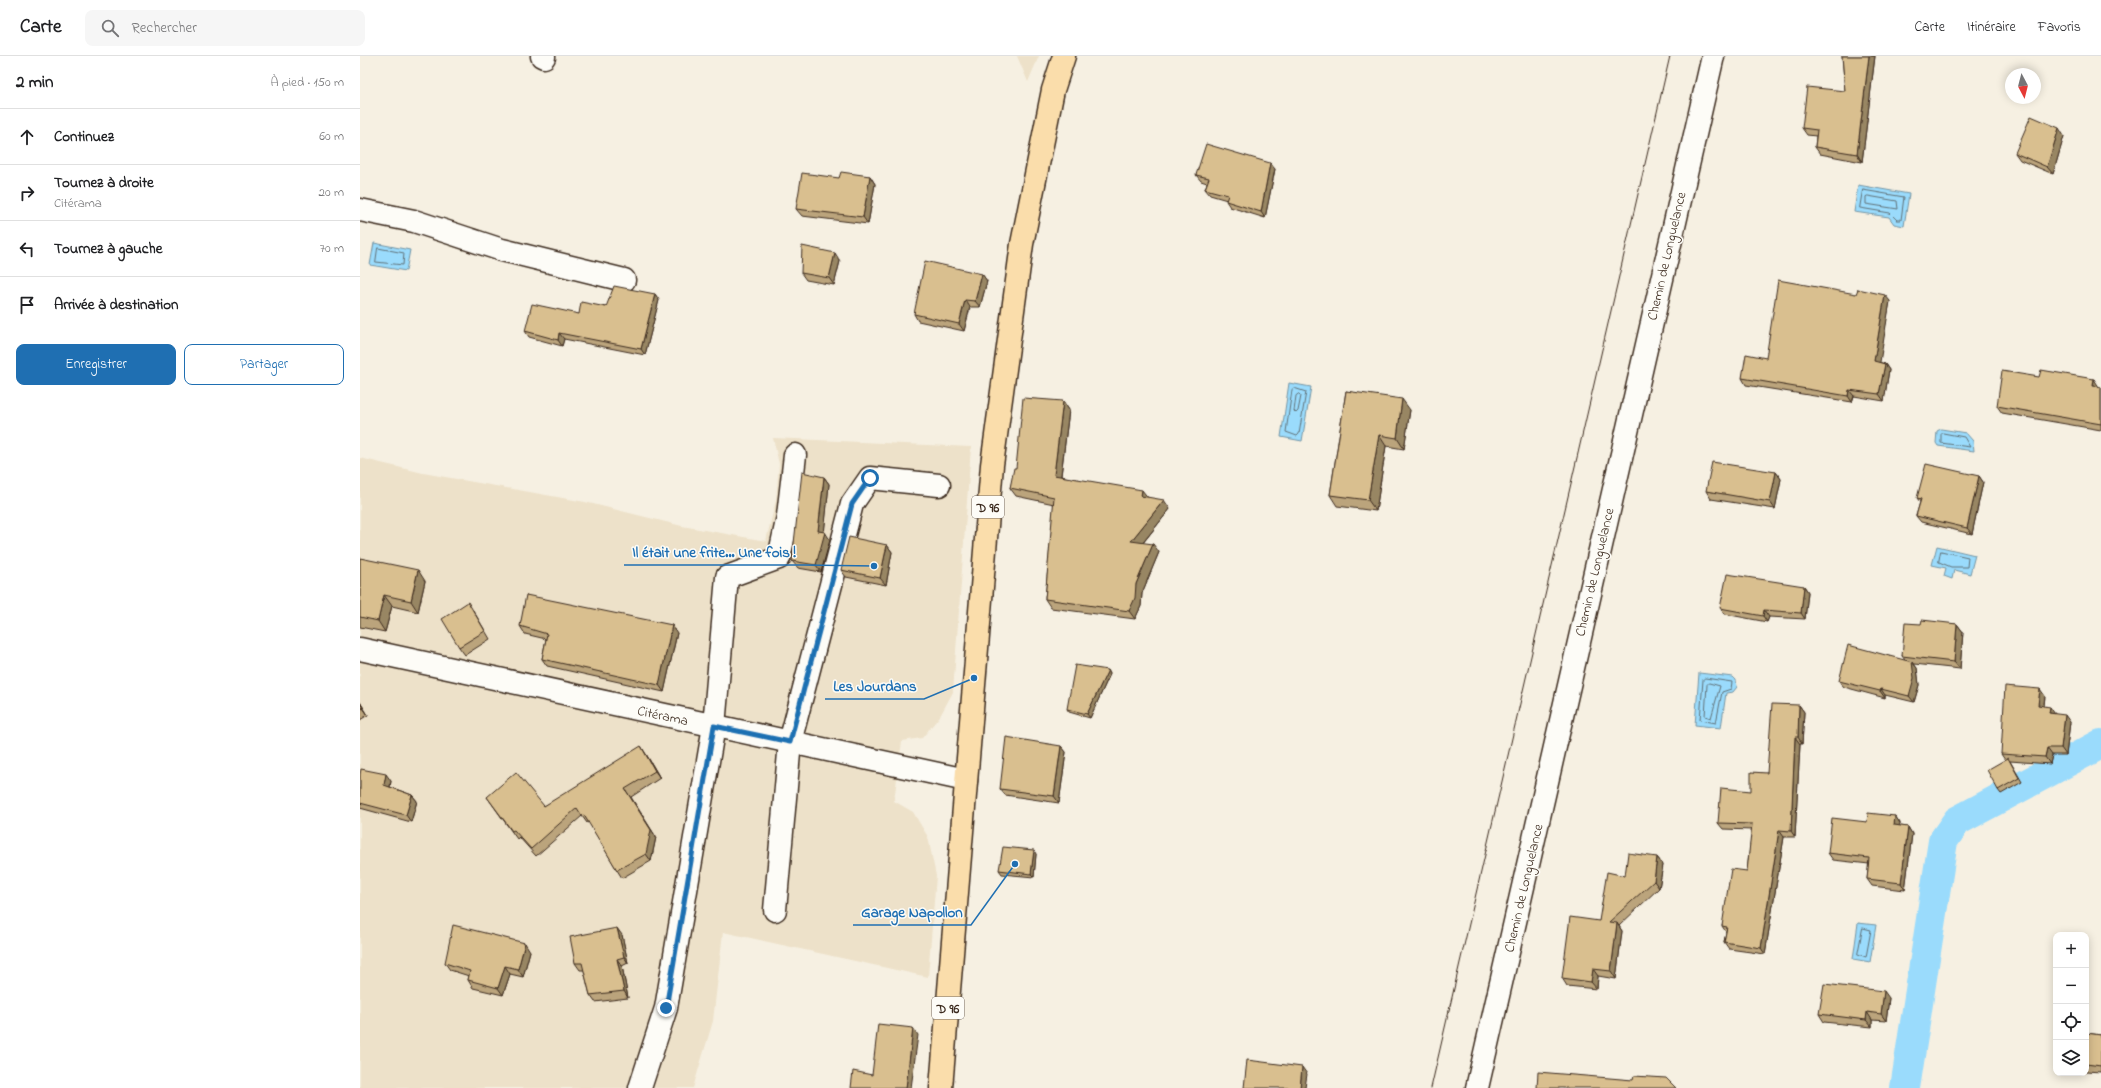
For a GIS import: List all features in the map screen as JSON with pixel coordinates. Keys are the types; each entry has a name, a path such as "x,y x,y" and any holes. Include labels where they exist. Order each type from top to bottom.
{"main road":[{"name":"D 96","path":"941,1088 992,465 1022,244 1054,90 1064,56"}],"street":[{"name":"Chemin de Longuelance","path":"1476,1088 1713,56"},
{"path":"360,210 414,221 502,250 624,280"},
{"path":"640,1088 666,1008 714,726 726,577 779,558 788,516 796,455"},
{"path":"775,910 790,742 852,504 870,478 939,485"},
{"name":"Citérama","path":"360,649 966,780"}],"shaded area":[{"path":"1017,56 1039,56 1028,82"},
{"path":"773,438 971,447 953,692 940,716 922,738 902,741 894,801 913,812 928,837 936,876 928,977 723,932 713,1021 693,1088 360,1088 360,458 423,473 585,502 682,526 766,541 776,500 779,464"}],"water":[{"path":"1858,185 1909,194 1904,226 1894,224 1889,217 1854,212"},
{"path":"374,243 410,250 406,271 370,265"},
{"path":"1289,383 1311,387 1302,441 1281,437"},
{"path":"1941,429 1966,433 1973,441 1974,451 1938,446 1936,443 1937,431"},
{"path":"1937,546 1975,555 1970,574 1954,570 1952,579 1944,576 1946,568 1932,565"},
{"path":"1699,673 1733,677 1736,680 1737,687 1733,692 1726,693 1721,728 1695,725"},
{"path":"1858,923 1876,925 1870,962 1853,959"}],"building":[{"path":"1842,56 1869,56 1857,154 1815,147 1817,130 1802,128 1807,87 1845,91"},
{"path":"2031,116 2059,128 2047,167 2015,153"},
{"path":"1206,144 1270,163 1261,212 1226,201 1228,195 1205,189 1209,178 1196,175"},
{"path":"841,172 870,176 863,217 796,209 802,173 839,178"},
{"path":"802,246 835,253 829,278 801,273"},
{"path":"925,261 982,274 975,301 965,300 959,324 914,314"},
{"path":"1778,280 1856,294 1858,289 1885,295 1874,361 1885,364 1879,394 1849,390 1848,396 1742,378 1746,354 1766,358"},
{"path":"614,286 655,294 641,349 559,333 558,340 525,331 532,304 579,314 581,302 606,307"},
{"path":"2041,370 2094,379 2093,386 2101,387 2101,424 1997,406 2002,371 2039,377"},
{"path":"1346,391 1402,399 1397,438 1379,435 1368,500 1330,495"},
{"path":"1023,398 1063,401 1054,475 1142,490 1141,496 1164,500 1131,541 1153,544 1136,584 1135,598 1129,611 1045,599 1054,497 1010,488 1014,468 1016,468"},
{"path":"1712,462 1776,472 1770,502 1706,491"},
{"path":"1926,464 1979,476 1967,528 1916,516 1921,499 1917,498"},
{"path":"802,472 824,477 818,531 825,532 816,565 792,561"},
{"path":"849,537 887,545 880,578 841,570"},
{"path":"360,558 418,570 411,601 384,595 378,621 360,617"},
{"path":"1727,574 1804,586 1801,613 1764,610 1763,616 1720,608"},
{"path":"526,595 672,625 659,685 542,659 547,634 520,626"},
{"path":"468,602 485,631 459,647 442,619"},
{"path":"1922,620 1957,624 1954,662 1902,656 1905,623 1921,624"},
{"path":"1848,645 1912,662 1914,678 1909,696 1839,681"},
{"path":"1075,665 1108,670 1087,714 1067,709"},
{"path":"2005,686 2040,689 2038,705 2050,707 2049,713 2065,715 2061,748 2047,748 2045,757 2001,754"},
{"path":"360,703 363,708 360,710"},
{"path":"1772,704 1799,705 1798,737 1795,737 1791,831 1779,830 1761,948 1724,942 1727,927 1722,926 1731,869 1747,871 1752,824 1718,823 1721,788 1751,791 1751,772 1767,773"},
{"path":"1006,737 1061,746 1054,796 1000,789"},
{"path":"641,746 655,771 625,789 651,830 646,854 617,870 584,815 582,816 577,808 531,849 514,830 512,831 487,797 516,772 544,806"},
{"path":"2008,758 2019,778 1998,790 1987,770"},
{"path":"361,769 386,774 384,785 412,795 406,815 360,803"},
{"path":"1868,813 1895,816 1894,825 1908,827 1901,883 1867,879 1869,858 1828,853 1832,818 1867,822"},
{"path":"1003,847 1034,850 1031,874 999,870"},
{"path":"1628,853 1657,857 1654,881 1609,922 1617,923 1611,971 1593,969 1591,982 1562,978 1570,917 1599,921 1607,872 1625,876"},
{"path":"453,925 525,943 518,969 505,966 498,988 468,980 470,971 445,963"},
{"path":"617,928 624,957 617,959 624,991 590,995 582,963 575,963 570,937"},
{"path":"1824,984 1884,991 1881,1014 1867,1012 1866,1020 1819,1014"},
{"path":"878,1024 913,1028 906,1088 851,1088 853,1071 872,1075"},
{"path":"2089,1033 2101,1035 2101,1066 2089,1064"},
{"path":"1247,1060 1302,1067 1300,1088 1244,1088"},
{"path":"1538,1072 1633,1080 1634,1076 1666,1078 1676,1088 1537,1088"}],"waterway":[{"path":"1905,1088 1943,841 1957,821 2101,744"}],"tram line":[{"path":"1431,1088 1670,56"}],"place":[{"name":"Il était une frite... Une fois !","path":"874,566"},
{"name":"Les Jourdans","path":"974,678"},
{"name":"Garage Napollon","path":"1015,864"}],"route":[{"path":"666,1008 714,726 790,742 852,504 870,478"}]}
